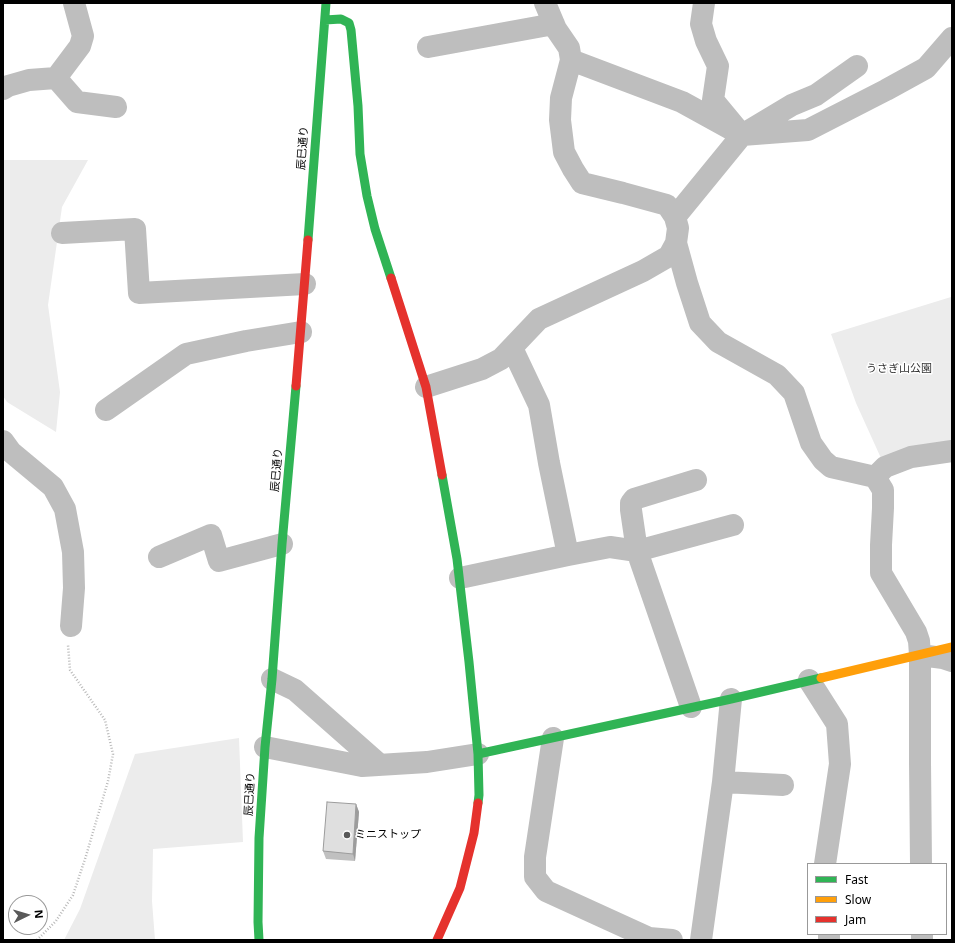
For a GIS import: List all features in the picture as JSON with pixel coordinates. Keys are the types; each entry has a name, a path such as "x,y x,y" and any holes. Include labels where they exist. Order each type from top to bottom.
{"street":[{"path":"3,89 28,80 56,78 80,46 84,36 74,3"},
{"name":"辰巳通り","path":"259,940 259,838 265,748 305,284 326,3"},
{"path":"426,388 482,369 500,359 539,319 643,271 669,256 676,243 678,228 675,217 667,205 582,183 573,169 564,152 560,120 560,98 570,60 568,48 556,29 546,3"},
{"path":"704,3 701,24 706,41 718,66 713,100 742,135"},
{"path":"325,20 341,19 349,23 351,30 358,106 360,154 367,196 375,229 426,388 460,578 478,754 479,795 474,833 460,888 437,940"},
{"path":"428,46 554,24"},
{"path":"570,60 682,102 742,135 808,130 926,68 952,38"},
{"path":"675,217 742,135 792,105 816,95 857,66"},
{"path":"56,78 77,102 116,107"},
{"path":"62,233 135,229 139,293 305,284"},
{"path":"676,243 700,323 718,342 778,375 794,393 811,443 823,460 831,467 875,477 883,490 881,573 916,632 919,641 921,863"},
{"path":"106,410 186,354 246,341 301,332"},
{"path":"512,348 539,405 568,555"},
{"path":"3,441 11,452 53,487 65,509 73,552 74,588 71,626"},
{"path":"875,477 885,467 911,457 952,451"},
{"path":"691,707 637,551 631,503 634,499 696,480"},
{"path":"460,578 610,547 637,551 733,525"},
{"path":"159,557 211,535 218,561 282,544"},
{"path":"265,748 362,766 427,762 478,754 553,738 731,699 952,647"},
{"path":"920,654 952,661"},
{"path":"272,678 295,690 380,765"},
{"path":"809,680 837,724 840,764 825,863"},
{"path":"701,940 723,782 731,699"},
{"path":"553,738 535,857 535,877 546,891 649,938 672,940"},
{"path":"723,782 783,785"}],"path":[{"path":"37,940 56,921 73,895 106,787 113,754 105,720 70,670 68,647 71,626"}],"green space":[{"path":"3,160 88,160 62,207 48,305 60,392 56,432 7,402 3,396"},
{"name":"うさぎ山公園","path":"952,297 952,452 885,467 856,403 831,334"},
{"path":"239,738 243,842 153,849 152,901 155,940 64,940 80,909 135,754"}],"building":[{"path":"327,802 356,804 353,854 323,851"}],"traffic: fast":[{"path":"308,240 326,3"},
{"path":"325,20 341,19 349,23 351,30 358,106 360,154 367,196 375,229 391,278"},
{"path":"259,940 259,838 265,747 296,386"},
{"path":"442,475 457,559 469,662 478,754 478,803"},
{"path":"478,754 821,678"}],"traffic: slow":[{"path":"821,678 952,647"}],"traffic: jam":[{"path":"296,386 308,240"},
{"path":"391,278 426,387 442,475"},
{"path":"437,940 460,888 474,833 478,803"}],"place":[{"name":"ミニストップ","path":"347,835"}]}
